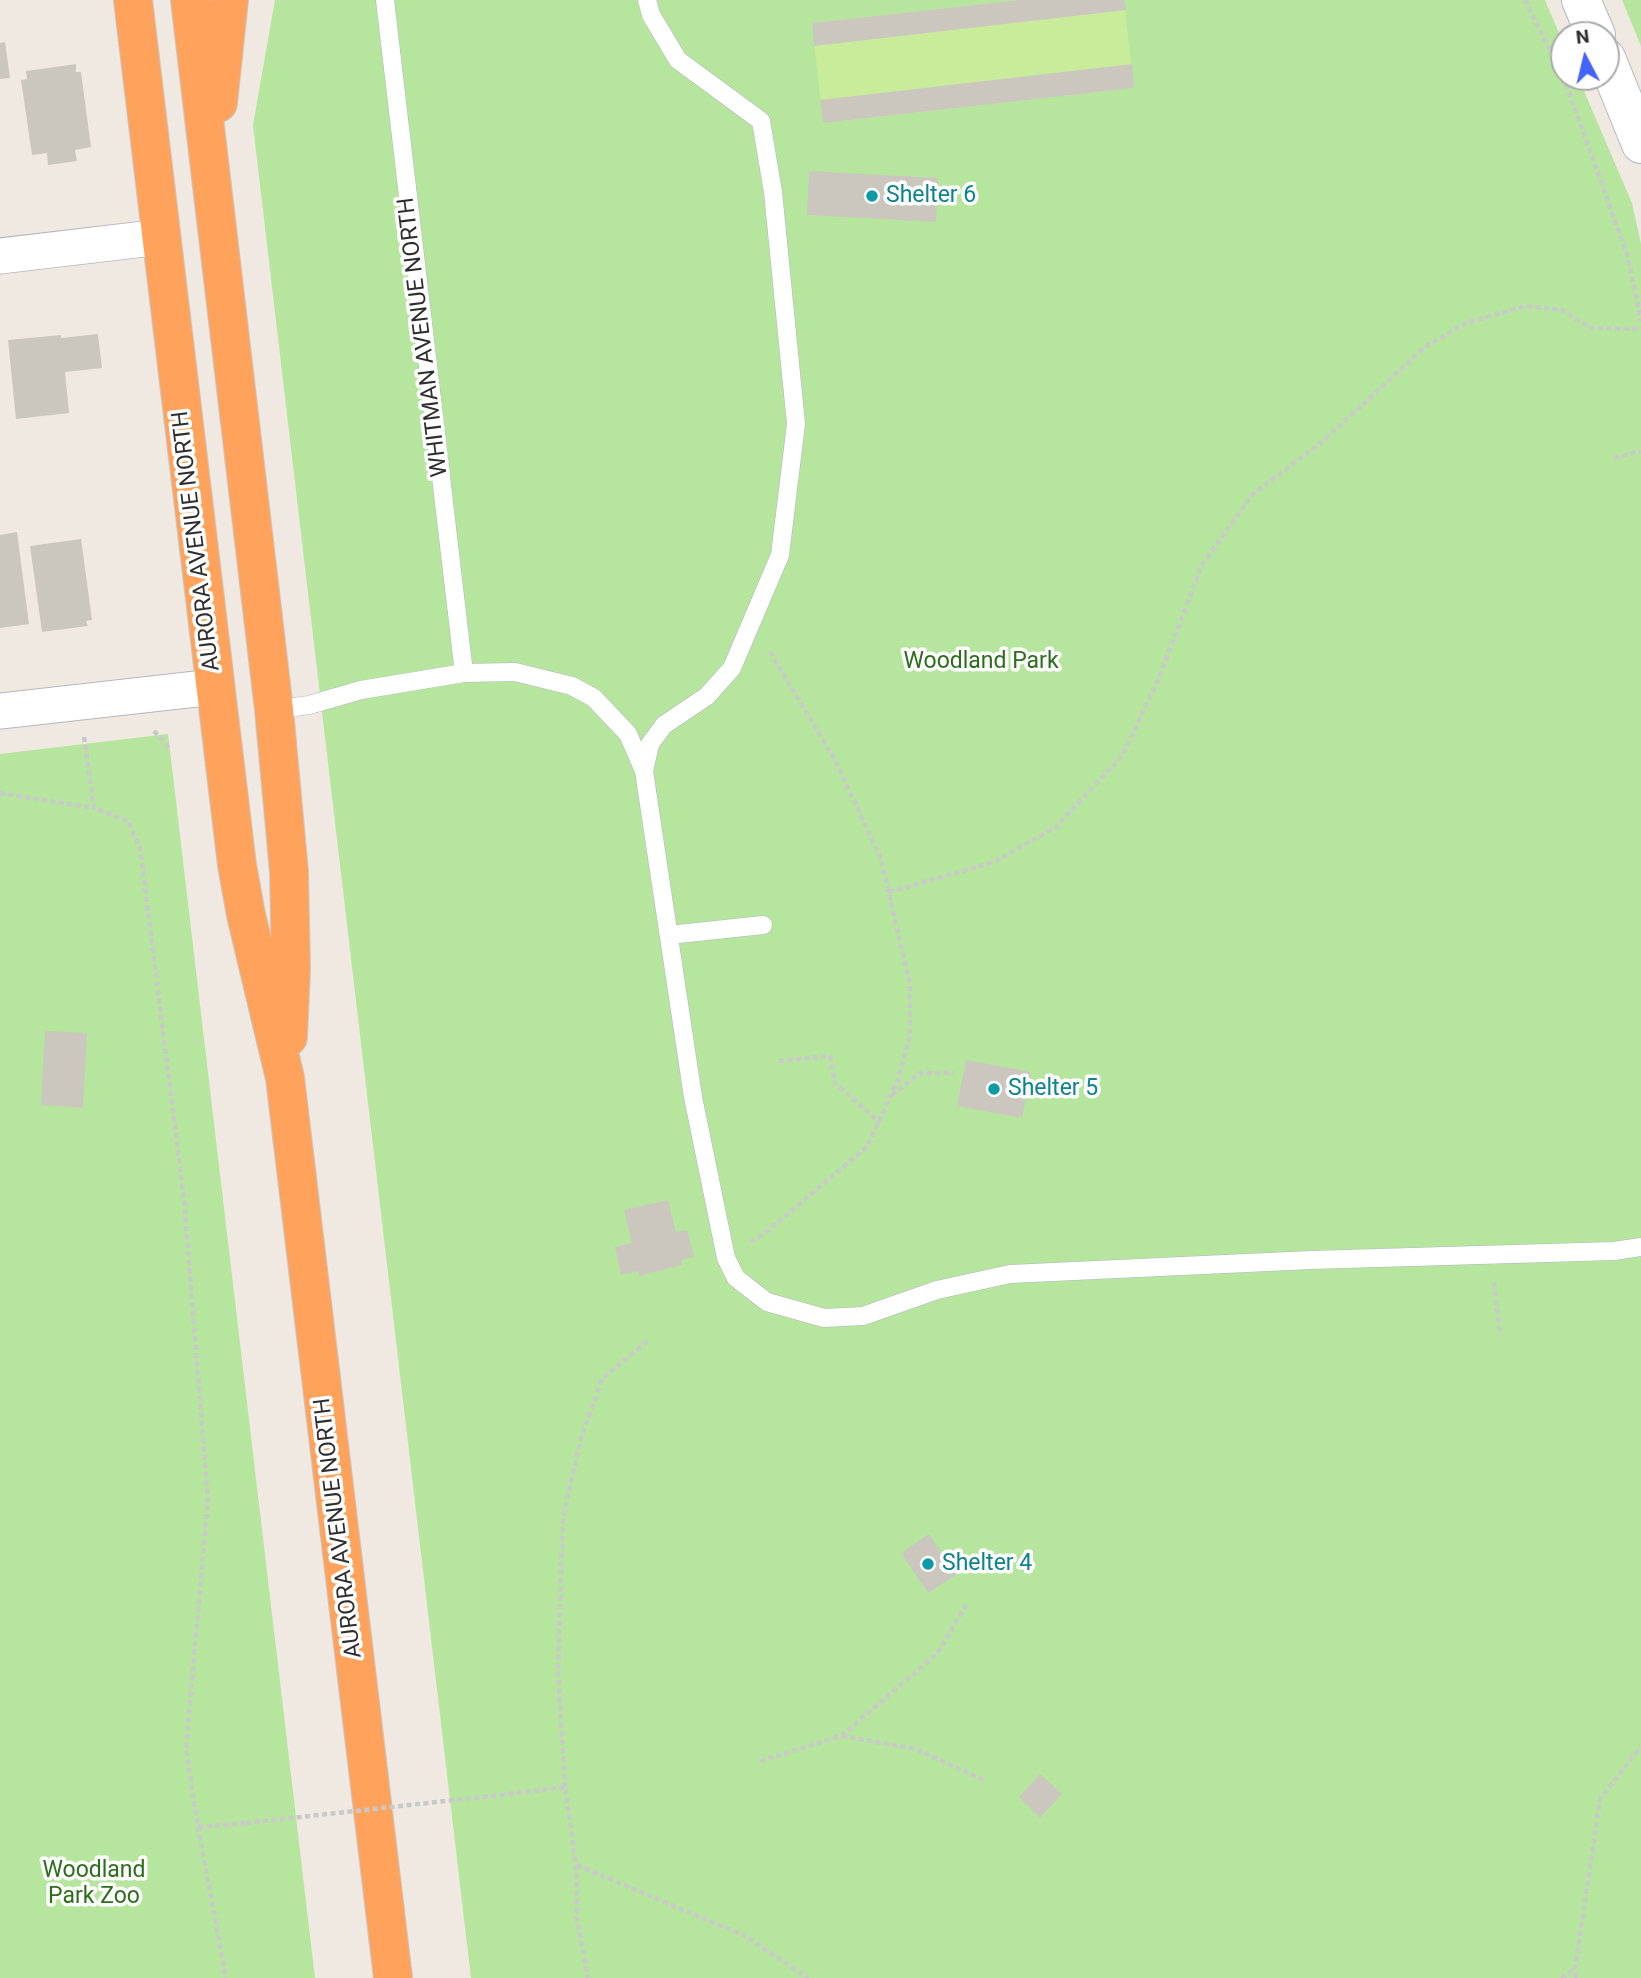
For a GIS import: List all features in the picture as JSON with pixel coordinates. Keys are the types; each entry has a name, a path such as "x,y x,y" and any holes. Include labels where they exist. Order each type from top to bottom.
{"highway":[{"name":"AURORA AVENUE NORTH","path":"133,0 237,865 285,1078 393,1978"},
{"name":"AURORA AVENUE NORTH","path":"190,0 274,710 292,920 285,1078"},
{"path":"211,168 229,0"}],"street":[{"path":"1581,0 1590,21"},
{"path":"1619,91 1641,144"},
{"path":"0,256 161,237"},
{"path":"0,711 215,687"}],"lane":[{"name":"WHITMAN AVENUE NORTH","path":"385,0 464,673"},
{"path":"644,771 650,744 664,725 706,696 732,668 752,624 780,555 796,424 773,192 761,121 678,60 651,15 647,0"},
{"path":"274,710 309,705 361,690 464,673 514,671 572,686 594,698 628,734 644,771 693,1097 726,1258 736,1278 767,1302 824,1318 863,1317 937,1290 1010,1274 1311,1260 1614,1251 1641,1247"},
{"path":"669,935 763,925"}],"path":[{"path":"1525,0 1569,91 1628,258 1641,321"},
{"path":"889,892 994,862 1056,827 1122,756 1158,680 1202,565 1251,496 1322,442 1425,347 1466,323 1526,306 1562,310 1590,328 1641,329"},
{"path":"1614,458 1641,451"},
{"path":"726,1258 765,1233 867,1147 900,1077 910,1035 910,984 881,859 835,760 752,624"},
{"path":"83,726 93,808"},
{"path":"0,793 93,808 128,821 140,848 184,1199 208,1500 186,1749 226,1978"},
{"path":"779,1061 830,1056 835,1083 880,1124"},
{"path":"892,1095 920,1073 954,1073"},
{"path":"1491,1255 1500,1335"},
{"path":"587,1978 577,1920 576,1864 565,1787 558,1671 564,1516 582,1435 602,1378 649,1340"},
{"path":"760,1762 841,1736 937,1654 967,1605"},
{"path":"841,1736 916,1749 985,1781"},
{"path":"1576,1978 1575,1969 1600,1800 1641,1746"},
{"path":"198,1827 565,1787"},
{"path":"576,1864 745,1936 808,1978"},
{"path":"1561,1978 1575,1969"}],"green space":[{"name":"Woodland Park","path":"275,0 1545,0 1554,21 1550,21 1550,91 1584,91 1632,203 1641,244 1641,1978 471,1978 253,125"},
{"path":"1019,0 1124,0 1134,88 823,123 812,23"},
{"path":"1622,0 1641,0 1641,46"},
{"name":"Woodland Park Zoo","path":"168,734 315,1978 0,1978 0,754"}],"building":[{"path":"1019,0 1124,0 1126,10 814,46 812,23"},
{"path":"5,42 10,78 0,79 0,43"},
{"path":"76,64 76,72 81,72 91,147 75,150 77,161 48,165 47,153 32,155 21,80 27,79 26,71"},
{"path":"1132,64 1134,88 823,123 820,100"},
{"name":"Shelter 6","path":"809,171 938,178 936,222 807,215"},
{"path":"98,334 102,368 65,372 69,413 16,419 8,340"},
{"path":"17,532 29,624 0,628 0,535"},
{"path":"81,539 92,620 86,621 88,626 42,632 30,546"},
{"path":"45,1031 87,1033 83,1108 41,1105"},
{"name":"Shelter 5","path":"966,1060 1031,1072 1022,1118 957,1106"},
{"path":"668,1200 676,1232 687,1230 694,1257 681,1260 682,1265 639,1276 638,1271 621,1275 615,1247 632,1243 624,1210"},
{"name":"Shelter 4","path":"929,1534 956,1575 928,1593 901,1553"},
{"path":"1040,1774 1062,1794 1040,1818 1019,1797"}],"place":[{"name":"Shelter 6","path":"872,196"},
{"name":"Shelter 5","path":"994,1089"},
{"name":"Shelter 4","path":"928,1564"}]}
